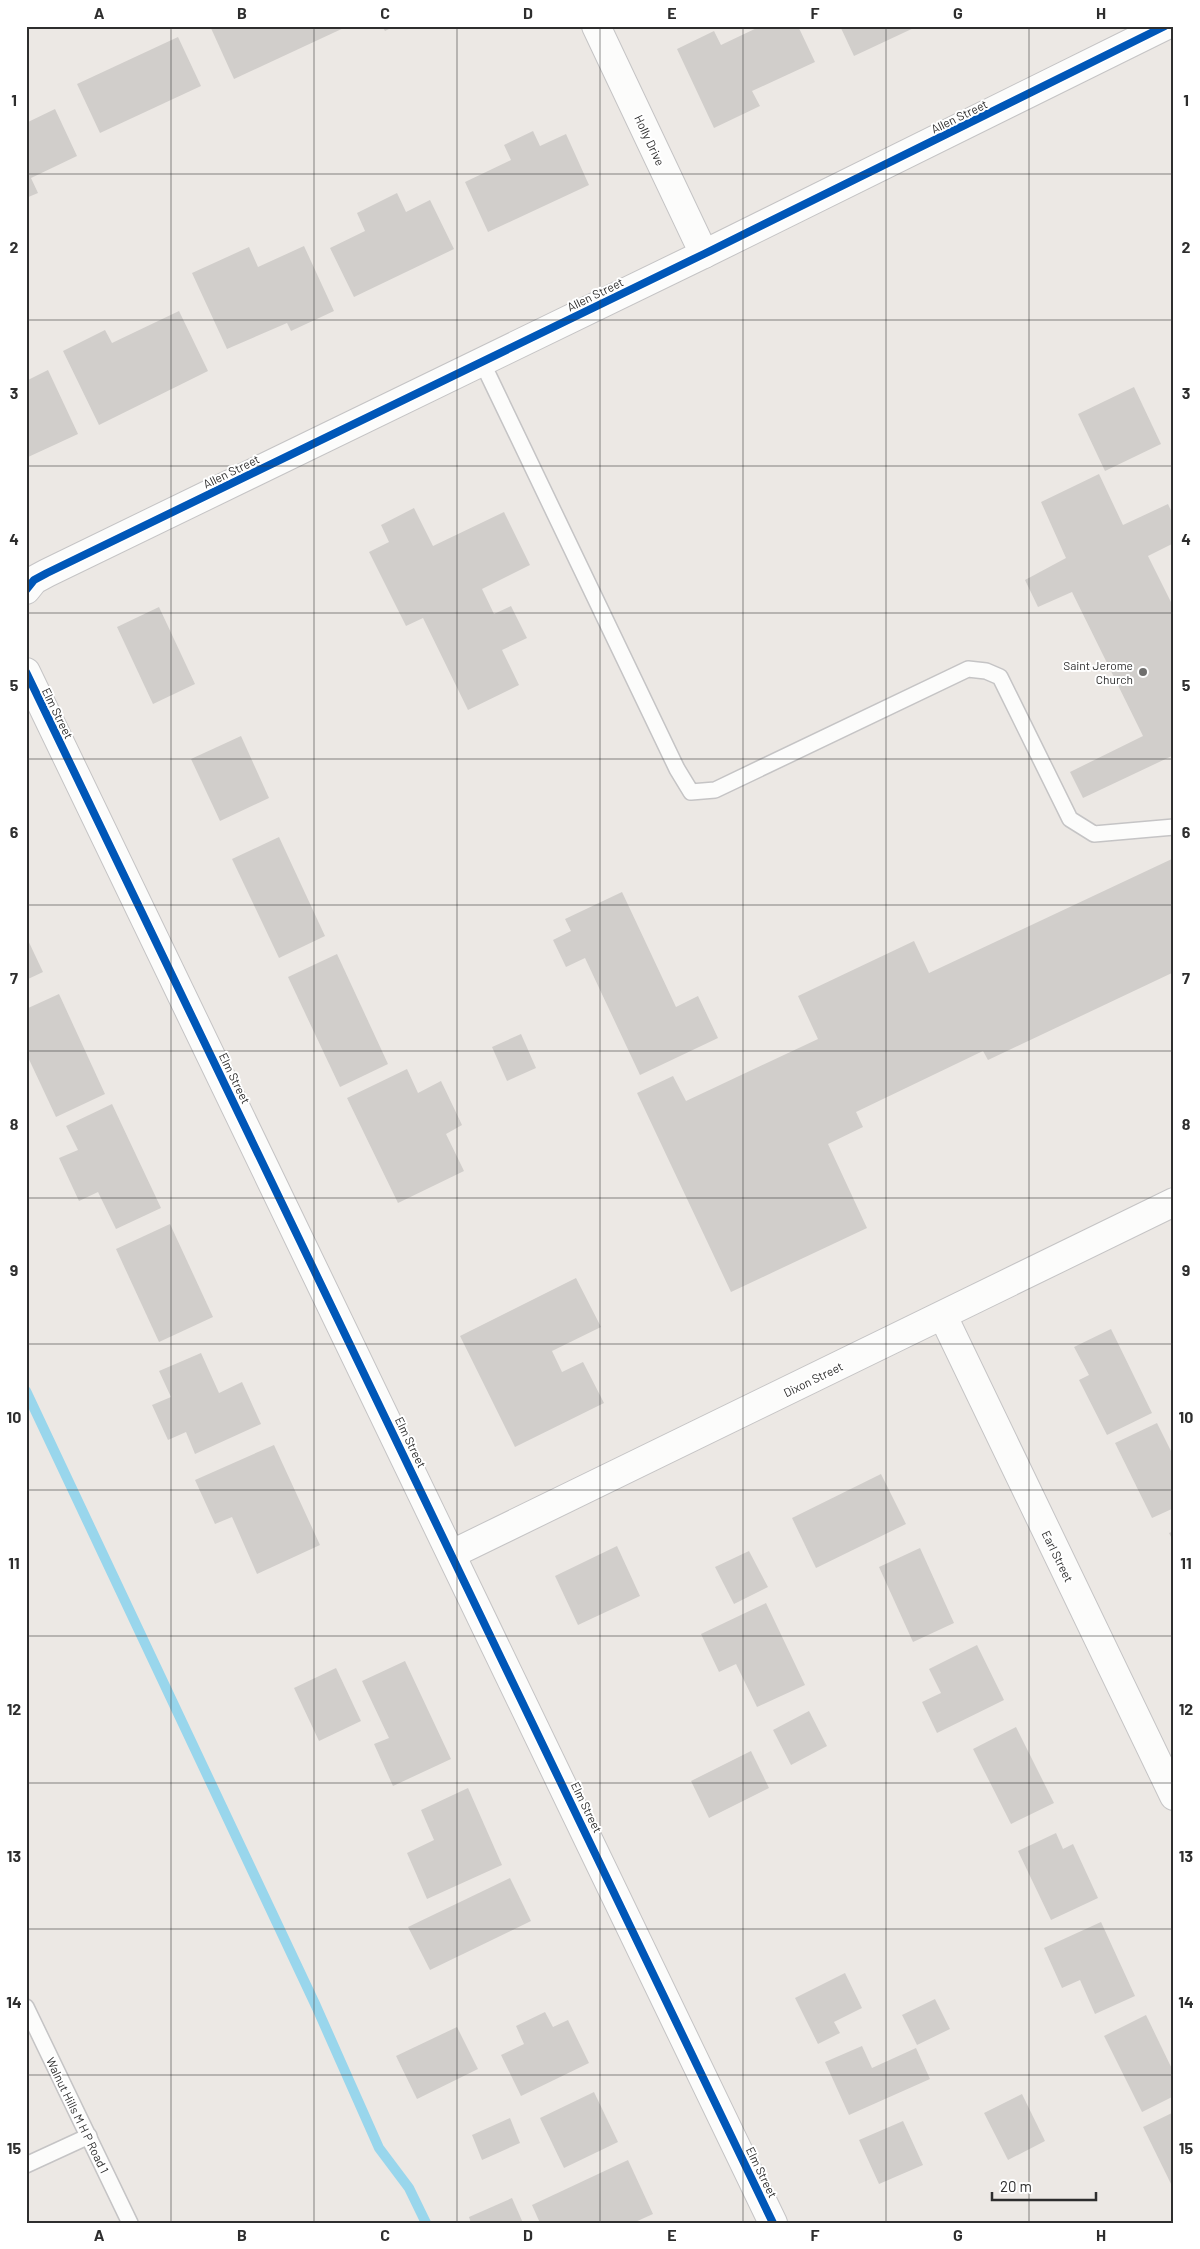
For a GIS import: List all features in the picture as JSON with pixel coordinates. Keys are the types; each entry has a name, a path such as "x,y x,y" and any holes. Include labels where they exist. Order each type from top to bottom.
{"street":[{"name":"Holly Drive","path":"596,26 704,254"},
{"name":"Allen Street","path":"30,585 1165,26"},
{"name":"Elm Street","path":"26,672 773,2223"},
{"name":"Dixon Street","path":"452,1554 1174,1202"},
{"name":"Earl Street","path":"943,1316 1174,1796"}],"lane":[{"path":"482,362 677,769 690,792 715,790 968,669 986,671 1000,677 1070,819 1094,834 1174,827"},
{"name":"Walnut Hills M H P Road 1","path":"26,2007 130,2223"},
{"path":"26,2165 88,2136"}],"building":[{"path":"210,26 348,26 234,79"},
{"path":"382,26 395,26 385,31"},
{"path":"761,26 798,26 815,62 752,91 760,106 714,128 677,49 714,31 721,45"},
{"path":"840,26 918,26 854,56"},
{"path":"178,37 201,86 100,133 77,84"},
{"path":"55,109 77,156 31,178 38,193 26,198 26,123"},
{"path":"533,131 540,146 566,134 589,185 488,232 465,182 511,160 504,145"},
{"path":"397,193 406,212 430,200 454,249 354,297 330,248 365,231 357,213"},
{"path":"304,246 334,311 291,331 287,323 227,349 192,273 249,247 258,267"},
{"path":"179,311 208,371 99,425 63,351 105,330 112,343"},
{"path":"48,370 78,434 26,458 26,381"},
{"path":"1134,387 1161,444 1105,471 1078,414"},
{"name":"Saint Jerome Church","path":"1099,474 1123,525 1168,504 1174,517 1174,543 1148,556 1174,608 1174,755 1083,798 1070,772 1143,736 1072,592 1038,607 1025,580 1066,558 1041,502"},
{"path":"414,508 433,546 504,512 530,565 482,589 494,614 511,606 527,638 502,650 519,685 468,710 423,618 406,626 369,552 389,542 381,525"},
{"path":"159,607 195,684 153,704 117,627"},
{"path":"241,736 269,798 220,821 191,759"},
{"path":"279,837 325,936 279,958 232,859"},
{"path":"1174,858 1174,972 988,1060 983,1051 856,1112 863,1127 828,1144 867,1228 731,1292 637,1093 673,1076 686,1101 818,1039 798,996 914,941 929,973"},
{"path":"622,892 676,1007 698,996 718,1038 640,1075 585,958 566,967 553,940 571,931 565,919"},
{"path":"26,936 43,972 26,980"},
{"path":"337,954 388,1064 340,1087 288,977"},
{"path":"59,994 105,1094 56,1117 26,1053 26,1009"},
{"path":"521,1034 536,1068 507,1081 492,1047"},
{"path":"407,1069 418,1093 441,1081 462,1125 446,1134 464,1171 398,1203 347,1098"},
{"path":"112,1104 161,1208 116,1229 98,1192 79,1201 59,1158 78,1150 66,1126"},
{"path":"170,1224 213,1317 159,1342 116,1249"},
{"path":"576,1278 601,1327 552,1351 562,1372 583,1362 604,1403 515,1447 460,1336"},
{"path":"1111,1329 1152,1413 1107,1435 1079,1380 1089,1375 1074,1347"},
{"path":"201,1353 219,1393 242,1382 261,1424 195,1454 186,1432 168,1440 152,1405 171,1397 159,1371"},
{"path":"1157,1423 1174,1457 1174,1508 1152,1518 1115,1443"},
{"path":"274,1445 320,1545 257,1574 232,1517 215,1524 195,1480"},
{"path":"881,1474 906,1524 816,1568 792,1518"},
{"path":"1174,1531 1174,1543 1169,1533"},
{"path":"617,1546 640,1596 578,1625 555,1576"},
{"path":"920,1548 954,1623 913,1642 879,1567"},
{"path":"749,1551 768,1587 734,1604 715,1567"},
{"path":"766,1603 805,1685 757,1707 736,1664 719,1672 701,1634"},
{"path":"977,1645 1004,1700 937,1733 922,1702 941,1693 929,1669"},
{"path":"405,1661 451,1759 393,1786 374,1744 389,1738 362,1681"},
{"path":"336,1668 361,1721 319,1741 294,1688"},
{"path":"809,1711 827,1746 791,1765 773,1730"},
{"path":"1016,1727 1054,1803 1011,1824 973,1749"},
{"path":"751,1751 769,1788 709,1818 691,1781"},
{"path":"468,1788 502,1865 427,1899 407,1853 434,1840 421,1810"},
{"path":"1056,1833 1063,1849 1073,1844 1098,1898 1051,1920 1018,1851"},
{"path":"510,1878 531,1921 430,1970 408,1927"},
{"path":"1101,1922 1135,1996 1095,2014 1080,1980 1062,1988 1044,1948"},
{"path":"845,1973 862,2008 834,2022 840,2033 818,2044 795,1998"},
{"path":"935,1999 950,2029 917,2045 902,2015"},
{"path":"545,2012 553,2027 568,2020 589,2063 521,2096 501,2055 524,2044 516,2026"},
{"path":"1146,2015 1174,2073 1174,2096 1142,2112 1104,2036"},
{"path":"457,2027 478,2069 417,2099 396,2056"},
{"path":"862,2046 872,2068 916,2048 930,2079 849,2115 825,2062"},
{"path":"594,2092 618,2142 564,2168 540,2118"},
{"path":"1022,2094 1045,2141 1008,2160 984,2113"},
{"path":"1174,2112 1174,2190 1143,2127"},
{"path":"510,2118 520,2143 482,2160 472,2135"},
{"path":"903,2121 923,2165 879,2184 859,2140"},
{"path":"628,2160 653,2214 633,2223 540,2223 532,2205"},
{"path":"512,2198 523,2223 471,2223 469,2217"}],"waterway":[{"path":"26,1391 316,2006 379,2148 409,2188 426,2223"}],"cycle path":[{"path":"26,590 34,580 47,573 704,254 1165,26"},
{"path":"26,672 773,2223"}],"place":[{"name":"Saint Jerome Church","path":"1143,672"}]}
